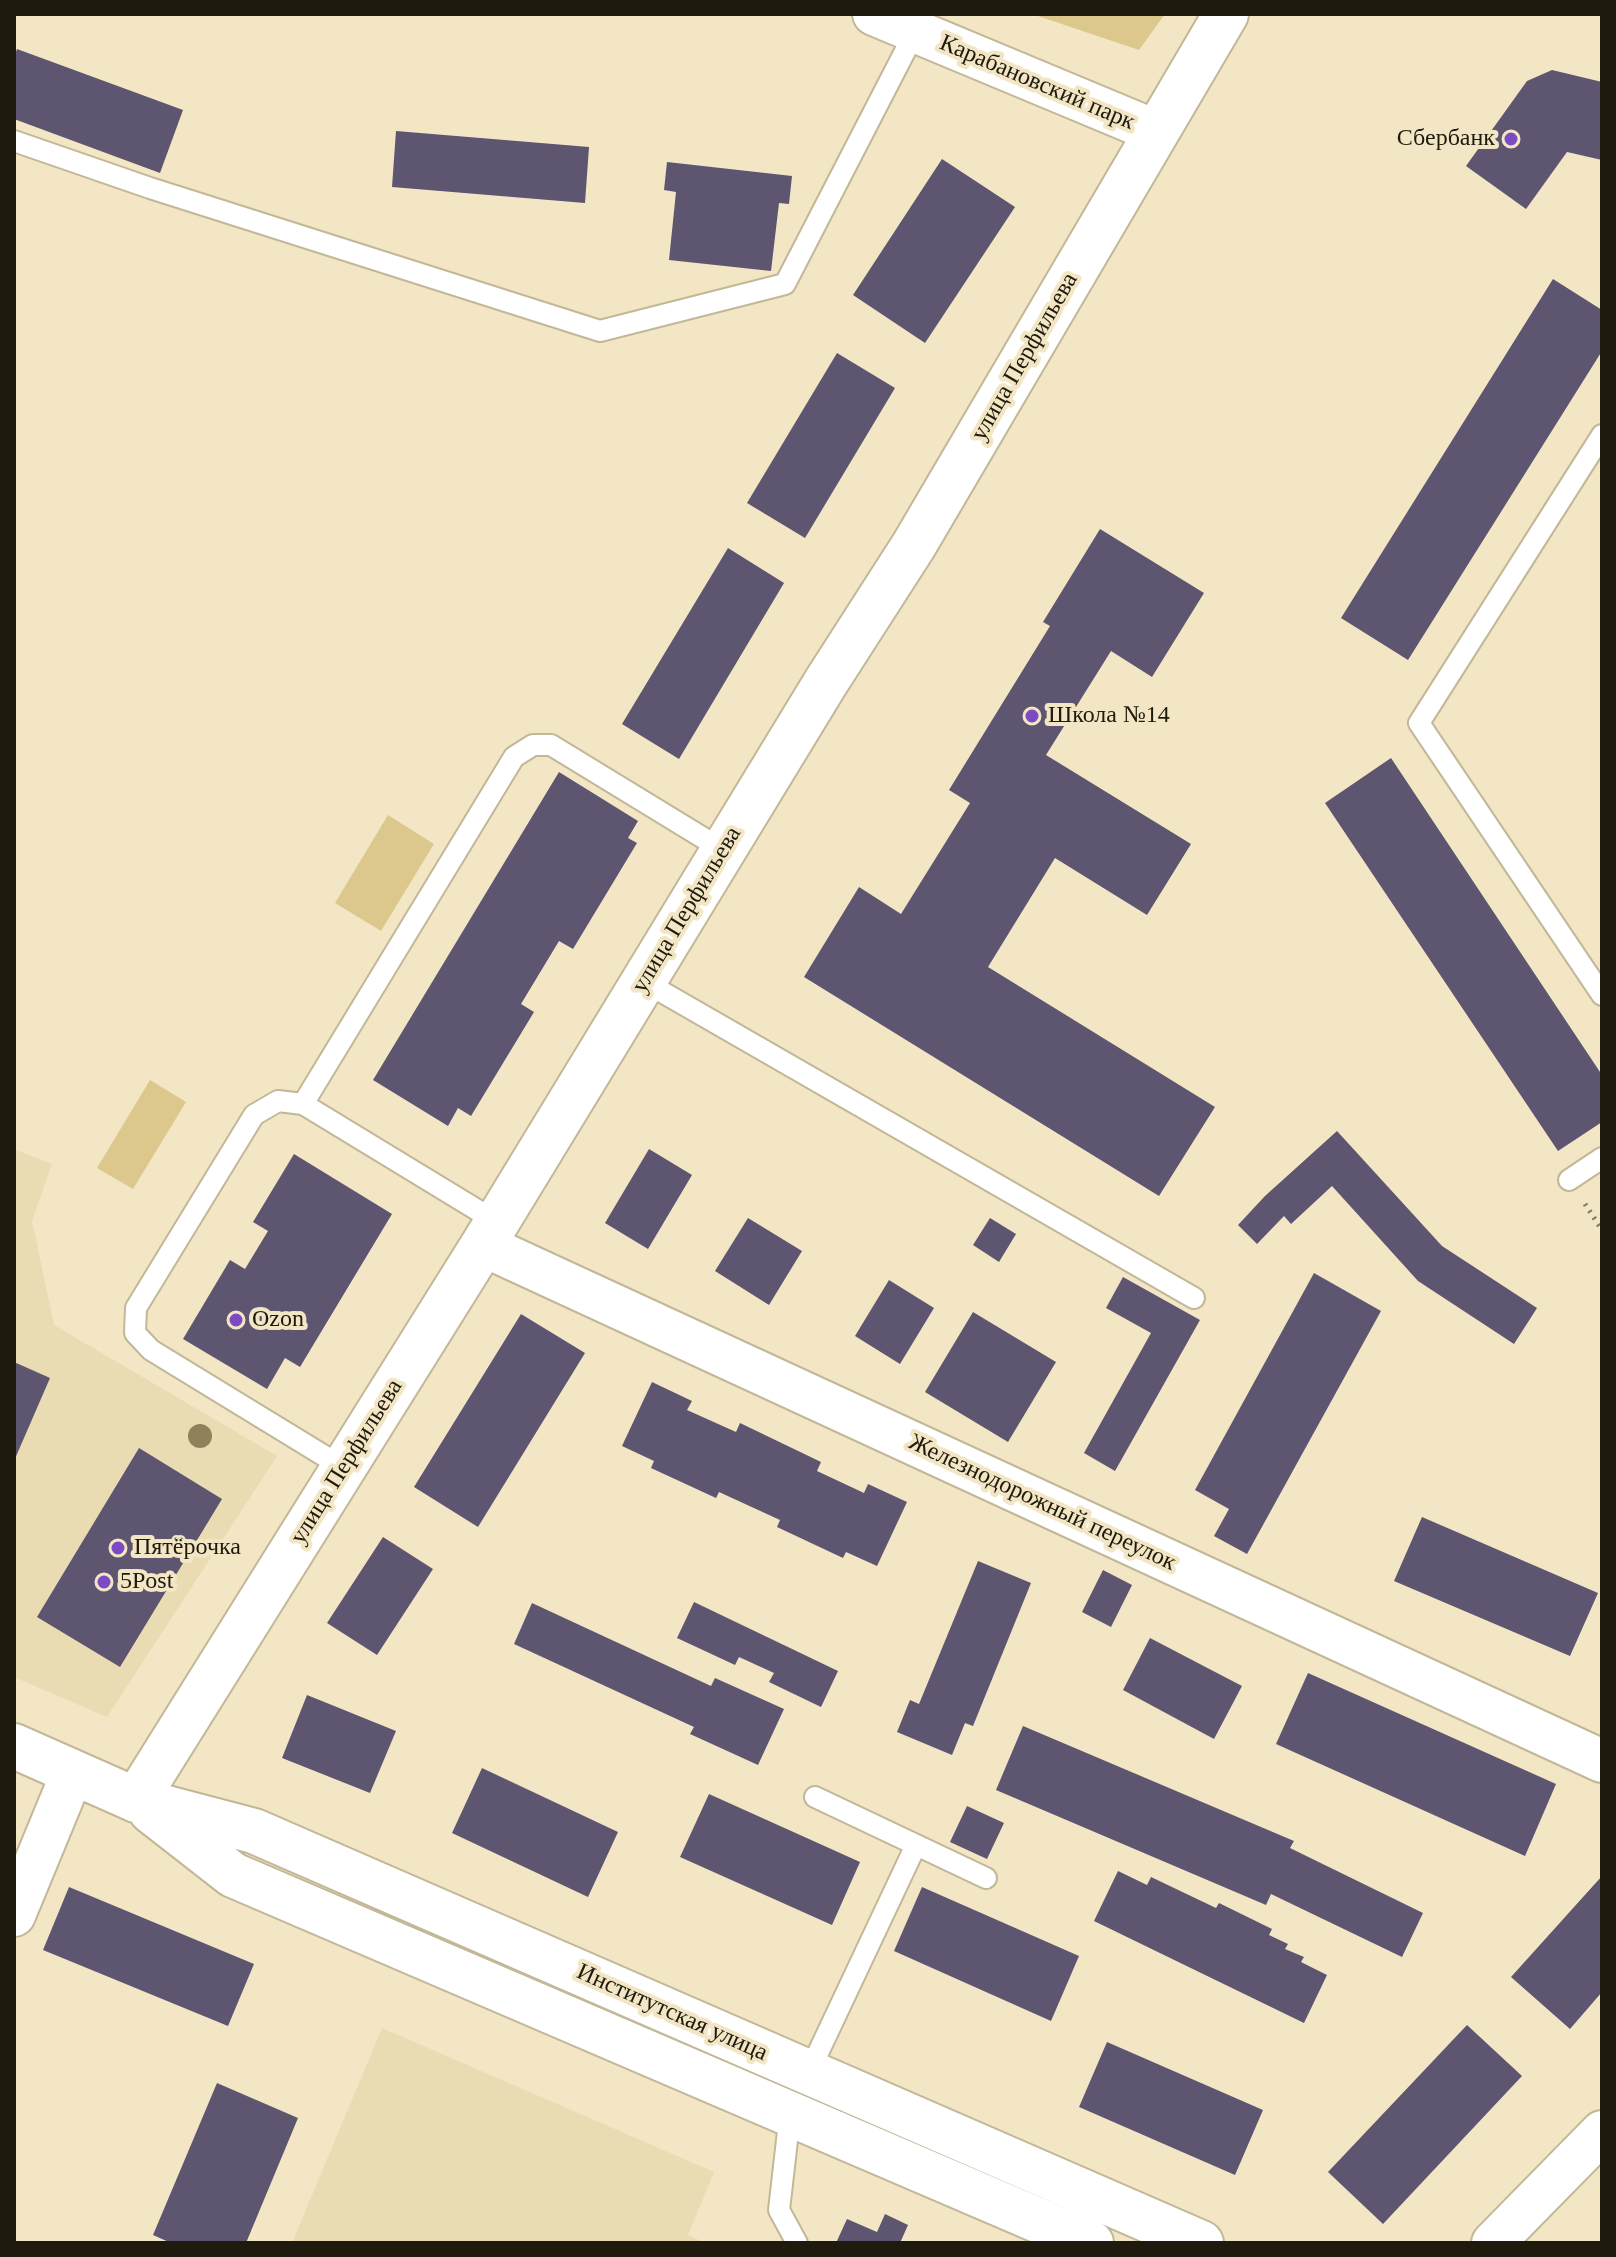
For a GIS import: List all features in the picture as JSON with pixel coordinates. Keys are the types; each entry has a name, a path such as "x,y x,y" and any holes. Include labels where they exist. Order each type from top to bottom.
{"street":[{"name":"Карабановский парк","path":"874,14 1157,132"},
{"name":"улица Перфильева","path":"136,1800 490,1233 826,682 914,545 1226,14"},
{"name":"Железнодорожный переулок","path":"490,1233 1602,1761"},
{"name":"Институтская улица","path":"14,1746 136,1800 254,1831 1201,2243"},
{"path":"14,1915 73,1772"},
{"name":"Институтская улица","path":"136,1800 233,1875 1091,2243"},
{"path":"790,2114 809,2072"},
{"path":"1493,2243 1602,2132"}],"lane":[{"path":"14,141 150,188 600,331 785,284 915,32"},
{"path":"1602,435 1419,723 1602,995"},
{"path":"303,1104 514,757 533,745 551,745 723,850"},
{"path":"643,981 1194,1298"},
{"path":"344,1468 151,1350 135,1333 136,1308 254,1115 278,1101 303,1104 490,1233"},
{"path":"1569,1180 1602,1158"},
{"path":"815,1797 986,1878"},
{"path":"809,2072 916,1845"},
{"path":"790,2114 779,2210 797,2243"}],"shaded area":[{"path":"1032,14 1165,14 1139,50"},
{"path":"388,815 434,844 381,931 335,903"},
{"path":"150,1080 186,1102 133,1189 97,1168"},
{"path":"14,1149 52,1164 32,1221 54,1325 277,1456 107,1717 14,1677"},
{"path":"382,2028 714,2172 688,2235 705,2243 292,2243"}],"building":[{"path":"17,49 183,110 160,173 14,119 14,57"},
{"path":"1552,70 1602,82 1602,160 1567,152 1526,209 1466,166 1527,81"},
{"path":"396,131 589,147 585,203 392,187"},
{"path":"942,159 1015,207 925,343 853,295"},
{"path":"667,162 792,176 789,204 779,203 771,271 669,260 676,192 664,190"},
{"path":"1553,279 1602,310 1602,351 1408,660 1341,618"},
{"path":"837,353 895,388 805,538 747,503"},
{"path":"1100,529 1204,593 1152,677 1111,651 1046,755 1191,844 1147,915 1055,858 988,967 1215,1107 1159,1196 804,977 859,887 901,914 970,803 949,790 1050,626 1043,622"},
{"path":"728,548 784,583 679,759 622,724"},
{"path":"1391,758 1602,1075 1602,1122 1558,1151 1325,803"},
{"path":"559,772 638,821 628,838 637,843 573,949 559,941 521,1004 534,1012 471,1116 458,1108 448,1126 373,1080"},
{"path":"1337,1131 1442,1246 1537,1308 1514,1344 1418,1281 1332,1186 1291,1224 1284,1216 1257,1244 1238,1225 1265,1196"},
{"path":"649,1149 692,1175 648,1249 605,1223"},
{"path":"294,1154 392,1214 300,1367 285,1358 267,1389 183,1339 230,1260 245,1269 268,1231 253,1222"},
{"path":"748,1218 802,1251 769,1305 715,1271"},
{"path":"990,1218 1016,1234 999,1262 973,1245"},
{"path":"1314,1273 1381,1311 1247,1554 1214,1536 1229,1509 1195,1490"},
{"path":"1123,1277 1200,1320 1115,1471 1084,1453 1151,1333 1106,1308"},
{"path":"889,1280 934,1308 900,1364 855,1336"},
{"path":"973,1312 1056,1362 1008,1442 925,1392"},
{"path":"521,1314 585,1353 478,1527 414,1487"},
{"path":"14,1362 50,1378 14,1461"},
{"path":"652,1382 692,1401 687,1410 736,1432 740,1423 821,1462 817,1471 864,1493 868,1484 907,1502 877,1566 846,1552 843,1558 777,1527 780,1520 719,1492 716,1498 651,1468 654,1461 622,1446"},
{"path":"139,1448 222,1499 120,1667 37,1617"},
{"path":"1422,1517 1598,1593 1570,1656 1394,1581"},
{"path":"383,1537 433,1569 377,1655 327,1623"},
{"path":"978,1561 1031,1583 973,1726 965,1723 952,1755 897,1732 910,1700 919,1704"},
{"path":"1103,1570 1132,1585 1111,1627 1082,1612"},
{"path":"694,1602 838,1671 821,1707 769,1682 774,1673 739,1657 735,1665 677,1638"},
{"path":"532,1603 711,1686 715,1678 784,1709 758,1765 690,1734 694,1727 514,1644"},
{"path":"1150,1638 1242,1686 1214,1739 1123,1690"},
{"path":"1308,1673 1556,1784 1525,1856 1276,1744"},
{"path":"307,1695 396,1731 370,1793 282,1758"},
{"path":"1023,1726 1294,1841 1290,1848 1423,1913 1402,1957 1271,1894 1266,1905 996,1790"},
{"path":"482,1768 618,1832 588,1897 452,1833"},
{"path":"709,1794 860,1862 832,1925 680,1857"},
{"path":"967,1806 1004,1823 987,1859 950,1842"},
{"path":"1118,1871 1147,1885 1151,1877 1216,1908 1219,1903 1272,1929 1269,1935 1288,1944 1285,1949 1304,1957 1301,1962 1327,1975 1304,2023 1094,1921"},
{"path":"1602,1876 1602,1992 1570,2029 1511,1977"},
{"path":"69,1887 254,1964 228,2026 43,1950"},
{"path":"922,1887 1079,1956 1051,2021 894,1951"},
{"path":"1467,2025 1522,2076 1383,2224 1328,2172"},
{"path":"1107,2042 1263,2110 1235,2175 1079,2107"},
{"path":"217,2083 298,2118 246,2243 171,2243 153,2235"},
{"path":"885,2214 908,2225 900,2243 836,2243 847,2219 877,2232"}],"place":[{"name":"Сбербанк","path":"1511,139"},
{"name":"Школа №14","path":"1032,716"},
{"name":"Ozon","path":"236,1320"},
{"name":"Пятёрочка","path":"118,1548"},
{"name":"5Post","path":"104,1582"}]}
